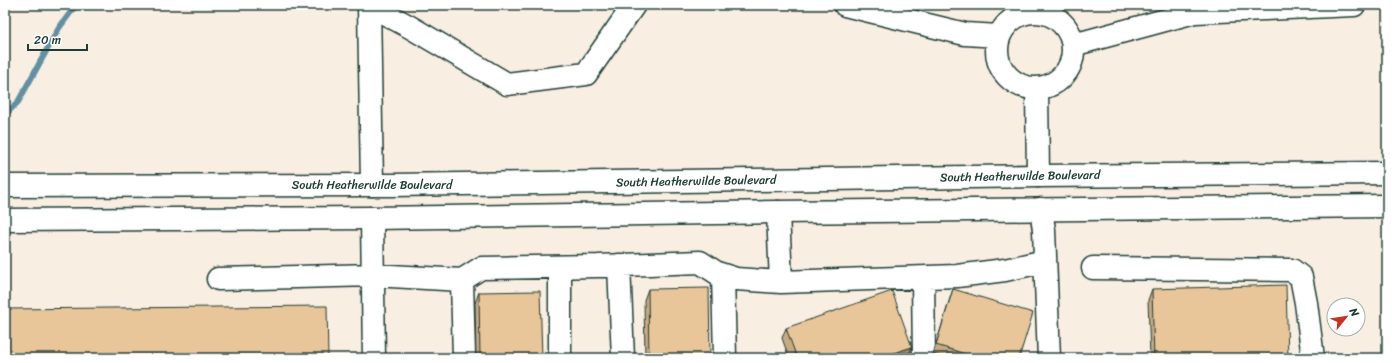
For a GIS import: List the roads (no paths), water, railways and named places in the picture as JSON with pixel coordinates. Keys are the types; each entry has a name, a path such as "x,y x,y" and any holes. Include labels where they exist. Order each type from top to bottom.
{"main road":[{"path":"374,358 369,5 410,27 507,84 586,74 634,5"},
{"path":"846,5 965,34 999,36"},
{"path":"1073,45 1195,12 1354,5"},
{"path":"1040,12 1051,16 1062,23 1069,33 1073,45 1073,58 1069,70 1061,80 1050,86 1037,89 1024,88 1013,82 1004,73 998,61 997,48 999,36 1006,25 1016,17 1027,13 1040,12"},
{"path":"1037,89 1038,176 1044,230 1049,358"},
{"name":"South Heatherwilde Boulevard","path":"5,186 372,185 1387,173"},
{"path":"5,220 372,218 1387,206"},
{"path":"778,212 781,282"},
{"path":"218,279 373,275 462,280 481,268 700,262 717,273 736,279 781,282 957,276 1005,270 1045,261"},
{"path":"620,265 623,358"},
{"path":"560,267 560,358"},
{"path":"1093,268 1292,270 1301,278 1306,303 1313,358"},
{"path":"723,275 724,358"},
{"path":"923,278 924,358"},
{"path":"462,280 464,358"}],"waterway":[{"path":"5,115 18,102 59,28 76,5"}]}
